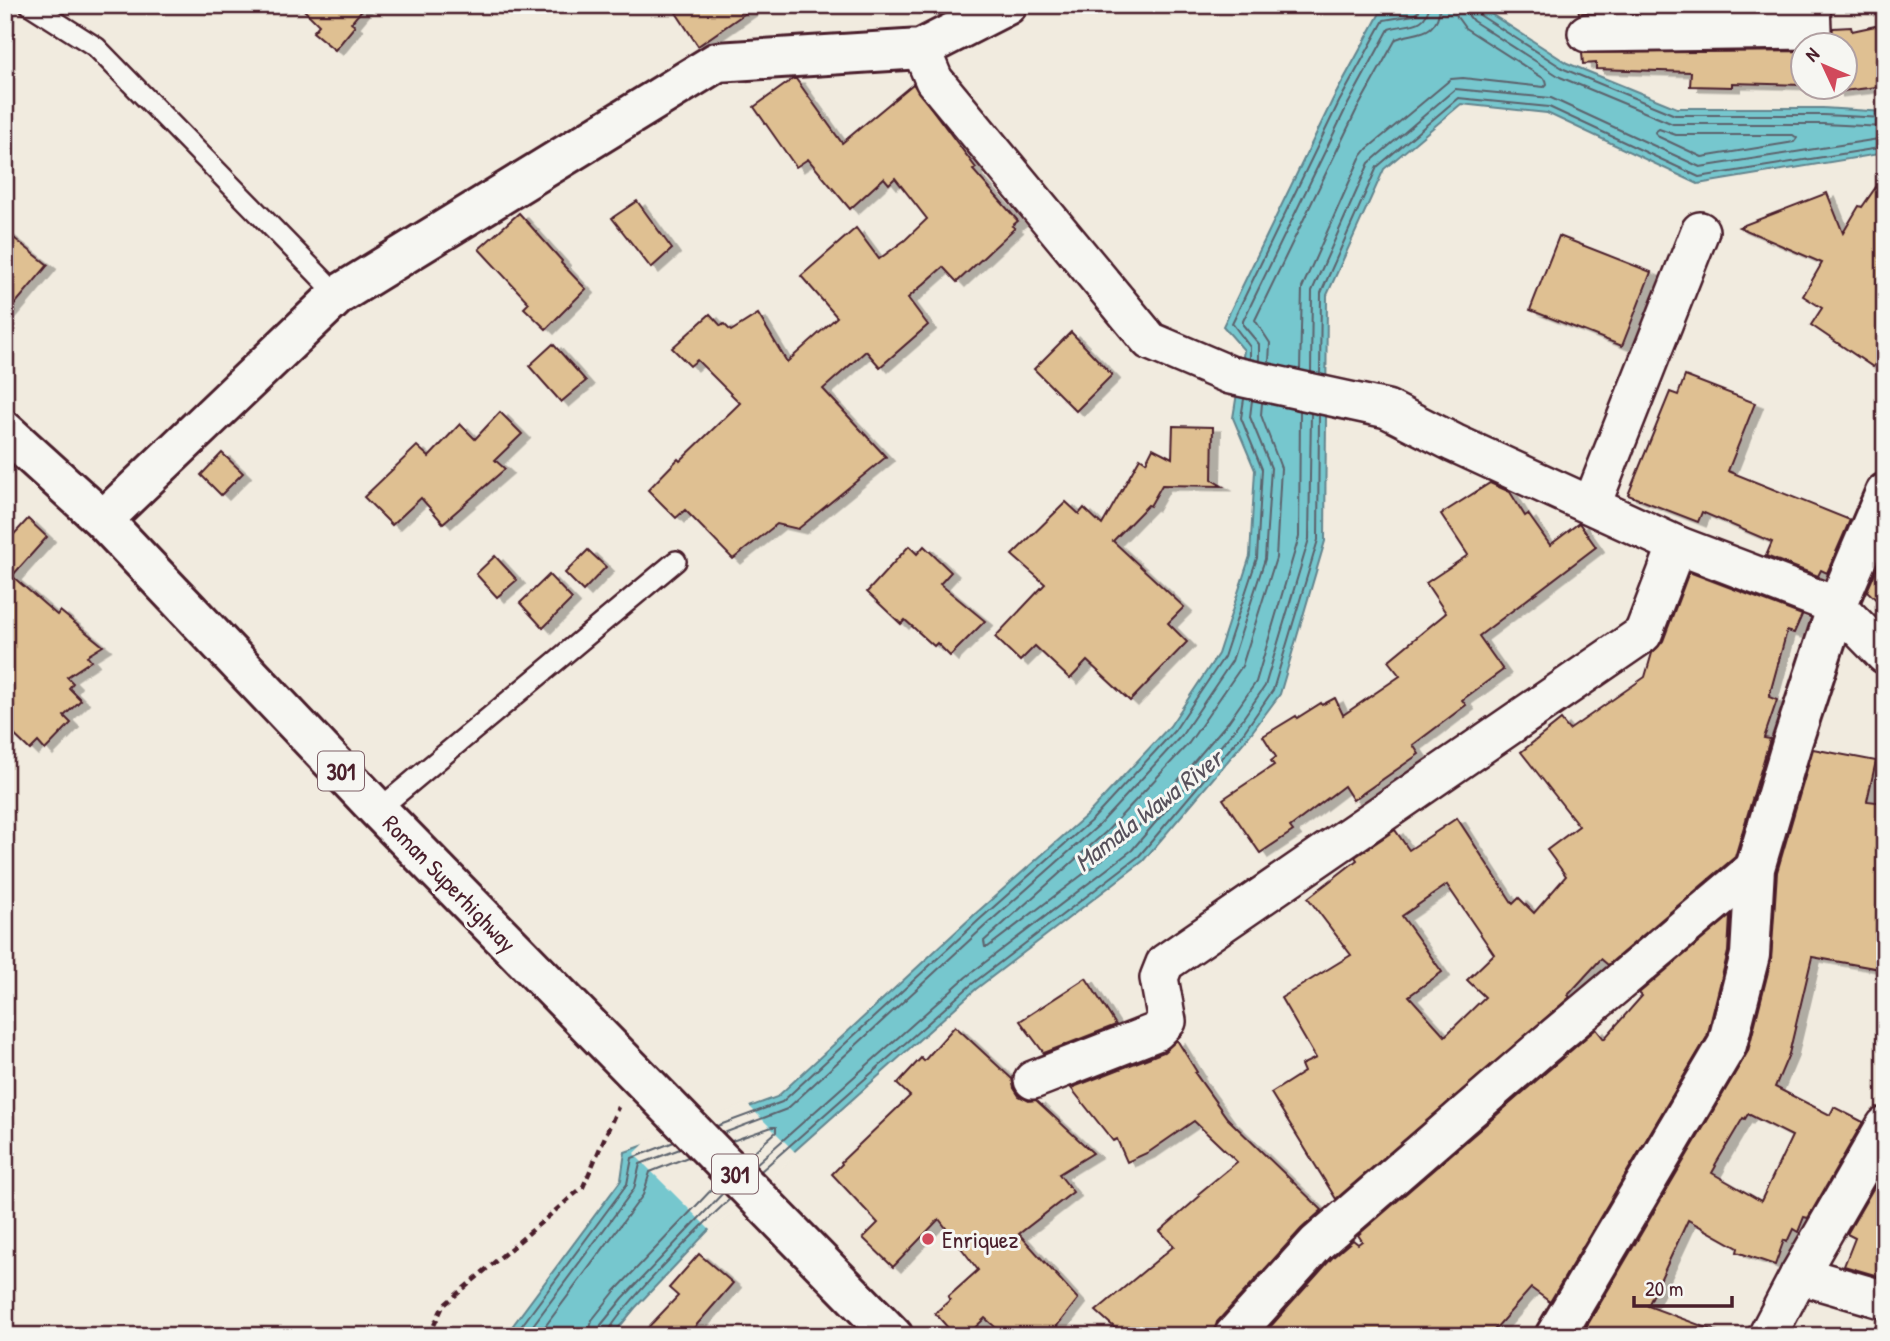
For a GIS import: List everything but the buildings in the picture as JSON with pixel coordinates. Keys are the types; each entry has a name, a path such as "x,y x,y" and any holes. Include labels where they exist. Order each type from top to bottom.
{"street":[{"path":"103,520 338,295 717,62 921,50 1007,5"},
{"path":"1587,33 1812,30 1811,5"},
{"path":"921,50 934,80 1150,341 1230,375 1387,409 1454,443 1677,545 1837,606 1885,655"},
{"path":"1592,504 1700,231"},
{"name":"Roman Superhighway","path":"5,431 103,520 379,810 892,1336"},
{"path":"1555,1336 1727,1045 1750,955 1755,868 1837,606 1885,493"},
{"path":"1033,1080 1156,1032 1167,1021 1159,978 1165,963 1643,634 1677,545"},
{"path":"1233,1336 1317,1242 1549,1041 1755,868"},
{"path":"1768,1336 1799,1275 1885,1126"},
{"path":"1799,1275 1885,1300"}],"lane":[{"path":"30,5 96,47 338,295"},
{"path":"379,810 676,561"}],"path":[{"path":"429,1336 443,1306 583,1187 634,1072"}],"water":[{"name":"Mamala Wawa River","path":"1440,5 1477,5 1567,63 1677,108 1823,108 1885,112 1885,153 1698,184 1547,113 1461,104 1384,169 1327,295 1325,541 1280,694 1249,736 1143,861 976,989 724,1214 612,1336 505,1336 621,1180 625,1152 777,1097 1088,814 1170,726 1218,654 1250,556 1255,470 1233,418 1244,350 1223,326 1333,99 1380,13"}],"pier":[{"path":"747,1104 797,1154 712,1232 634,1154 647,1141"}],"place":[{"name":"Enriquez","path":"928,1239"}]}
